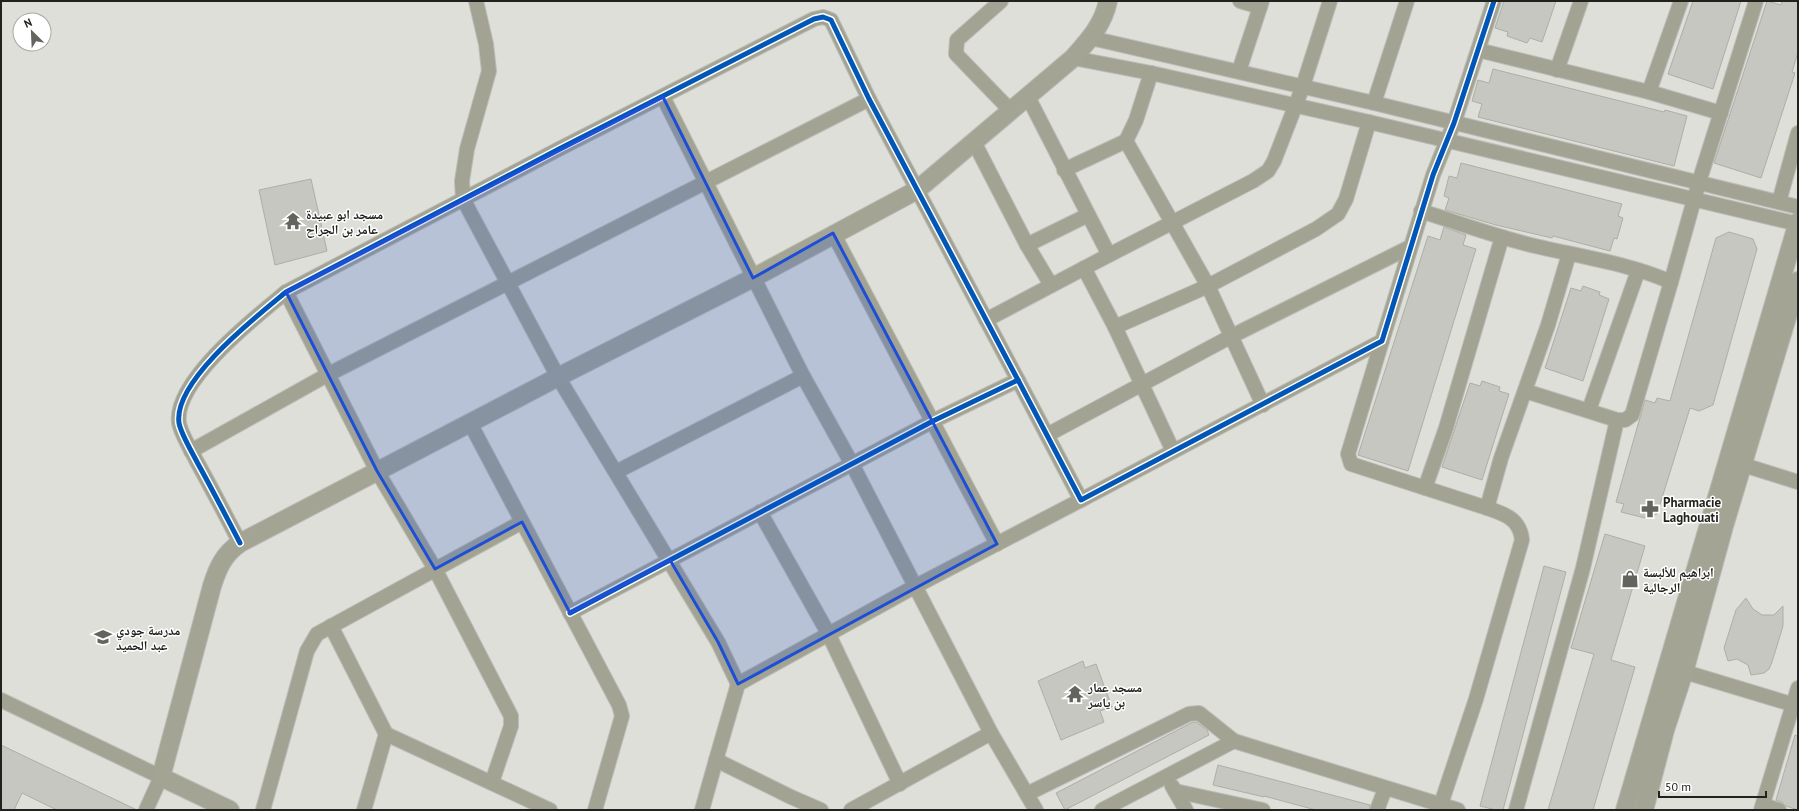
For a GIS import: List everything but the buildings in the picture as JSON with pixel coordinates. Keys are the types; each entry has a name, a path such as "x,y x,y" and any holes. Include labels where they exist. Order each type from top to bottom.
{"main road":[{"path":"230,810 161,777 218,566 228,551 240,543 377,471 753,278 833,233 917,190 1073,58 1091,38 1101,23 1108,1"},
{"path":"1644,810 1665,730 1684,672 1798,220"},
{"path":"1625,810 1708,524 1736,462 1798,282"}],"street":[{"path":"476,1 486,44 489,71 467,149 462,181 463,200 558,377 670,560 718,642 738,684 702,810"},
{"path":"1001,1 957,40 956,54 1011,111"},
{"path":"1239,71 1261,4 1240,1"},
{"path":"986,320 1109,255 1253,182 1268,170 1274,161 1303,86 1330,1"},
{"path":"1374,103 1407,1"},
{"path":"1440,808 1476,699 1522,540 1521,530 1515,522 1500,513 1351,464 1348,460 1348,454 1421,211 1433,175 1454,123 1494,1"},
{"path":"1557,70 1581,1"},
{"path":"1649,92 1681,1"},
{"path":"1525,391 1617,420 1625,420 1632,415 1699,182 1756,1"},
{"path":"240,543 179,423 180,411 196,376 212,357 286,292 814,19 823,17 831,20 869,99 1081,500"},
{"path":"1091,38 1303,86 1779,202 1798,220"},
{"path":"1478,50 1649,92 1721,113"},
{"path":"1073,58 1151,73 1369,122 1694,200 1798,220"},
{"path":"1064,170 1126,141 1136,120 1151,73"},
{"path":"663,97 803,376 852,464 914,587 991,733 1036,810"},
{"path":"1028,97 1064,170 1109,255"},
{"path":"192,451 327,375 869,99"},
{"path":"1115,327 1208,286 1316,229 1338,214 1346,198 1369,122"},
{"path":"1779,202 1798,133"},
{"path":"1126,141 1208,286 1230,337 1263,405"},
{"path":"974,142 1027,245 1051,285"},
{"path":"1421,211 1502,237 1598,260 1658,276 1671,282"},
{"path":"1027,245 1088,215"},
{"path":"833,233 997,544"},
{"path":"1425,488 1446,428 1502,237"},
{"path":"1046,435 1230,337 1410,247"},
{"path":"1487,508 1501,458 1548,325 1569,254"},
{"path":"1084,268 1115,327 1173,451"},
{"path":"1589,410 1638,271"},
{"path":"286,292 377,471 435,569 511,716 511,726 492,782"},
{"path":"738,684 828,633 914,587 1263,405 1382,340"},
{"path":"616,472 803,376"},
{"path":"570,613 933,421 1018,380"},
{"path":"1516,810 1583,568 1617,420"},
{"path":"470,423 619,705 622,716 595,810"},
{"path":"1736,462 1798,482"},
{"path":"760,512 828,633 900,784"},
{"path":"263,810 307,650 317,634 522,522"},
{"path":"331,626 386,734 550,810"},
{"path":"1667,667 1796,705"},
{"path":"1779,810 1762,807 1796,705 1798,688"},
{"path":"3,705 161,777 146,810"},
{"path":"1026,794 1189,714 1199,713 1234,741 1440,808 1458,810"},
{"path":"851,810 991,733"},
{"path":"364,810 386,734"},
{"path":"1102,810 1234,741"},
{"path":"716,760 821,810"},
{"path":"1167,777 1186,810"},
{"path":"1377,810 1385,789"},
{"path":"1175,790 1263,810"}],"highlighted area":[{"path":"663,97 753,278 833,233 997,544 738,684 718,642 670,560 570,613 522,522 435,569 377,471 286,292"}],"cycle path":[{"path":"1018,380 1081,500 1382,341 1433,175 1454,123 1494,1"},
{"path":"240,543 187,443 179,423 181,406 189,388 219,351 256,317 286,292 559,149 814,19 823,17 831,20 869,99 1018,380 933,421 570,613"}],"place":[{"name":"مسجد ابو عبيدة عامر بن الجراح","path":"293,221"},
{"name":"Pharmacie Laghouati","path":"1650,509"},
{"name":"ابراهيم للألبسة الرجالية","path":"1630,579"},
{"name":"مدرسة جودي عبد الحميد","path":"103,637"},
{"name":"مسجد عمار بن ياسر","path":"1075,694"}]}
